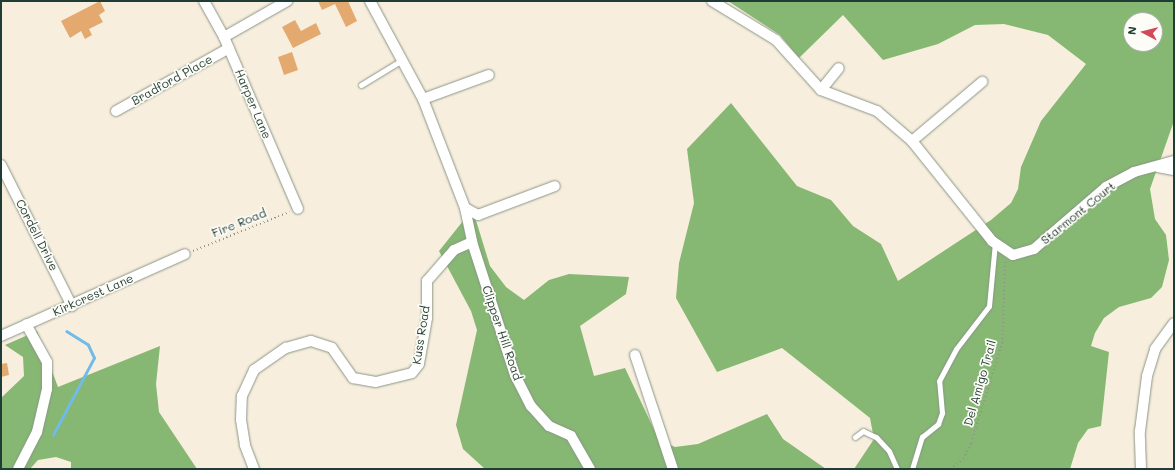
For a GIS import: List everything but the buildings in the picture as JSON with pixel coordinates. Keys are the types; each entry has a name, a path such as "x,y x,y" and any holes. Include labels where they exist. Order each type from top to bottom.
{"street":[{"name":"Harper Lane","path":"204,1 229,48 298,209"},
{"path":"224,37 287,1"},
{"path":"370,1 423,99 465,208 472,242"},
{"path":"712,1 776,40 821,90 877,111 912,141 998,245"},
{"name":"Bradford Place","path":"116,111 229,48"},
{"path":"821,90 839,68"},
{"path":"423,99 489,76"},
{"path":"912,141 982,82"},
{"name":"Starmont Court","path":"998,245 1013,255 1034,249 1106,187 1150,166 1174,162"},
{"name":"Cordell Drive","path":"1,165 72,306"},
{"path":"1150,166 1174,170"},
{"path":"465,208 478,215 555,186"},
{"name":"Kuss Road","path":"254,469 245,444 241,420 242,396 254,370 286,348 311,341 332,348 353,378 376,382 412,373 419,364 427,318 427,281 454,250 472,242"},
{"name":"Clipper Hill Road","path":"472,242 515,375 531,406 549,426 571,436 590,469"},
{"name":"Kirkcrest Lane","path":"1,336 26,324 72,306 185,254"},
{"path":"1141,469 1140,431 1147,376 1155,349 1174,323"},
{"path":"18,469 37,432 47,389 47,362 26,324"},
{"path":"635,355 673,469"}],"lane":[{"path":"361,85 402,60"},
{"path":"912,469 922,437 938,424 942,413 939,381 956,349 988,306 998,245"},
{"path":"855,436 864,431 876,437 889,452 897,469"}],"path":[{"name":"Fire Road","path":"185,254 298,209"},
{"name":"Del Amigo Trail","path":"950,469 962,459 971,443 1002,343 1007,267 998,245"}],"green space":[{"path":"728,1 1174,1 1174,121 1150,189 1155,219 1166,235 1169,260 1162,287 1151,298 1119,307 1104,318 1095,333 1091,346 1109,352 1101,426 1088,429 1078,443 1070,469 854,469 874,439 870,418 782,348 717,372 676,298 679,263 694,203 687,149 731,103 797,186 831,200 853,226 881,244 898,281 991,220 1011,203 1018,189 1021,167 1041,121 1086,64 1048,35 1004,24 975,25 938,44 883,60 843,15 799,58 780,35"},
{"path":"475,217 490,266 506,287 524,300 549,280 569,274 629,277 626,294 580,326 594,376 625,368 659,440 675,447 698,444 767,414 783,439 826,469 485,469 463,449 456,425 477,330 471,311 439,251 463,221"},
{"path":"37,331 58,387 160,346 156,384 159,412 197,469 71,469 71,462 56,457 38,460 30,469 1,469 1,398 24,376 23,357 5,345"}],"waterway":[{"path":"53,435 94,358 88,345 67,332"}]}
